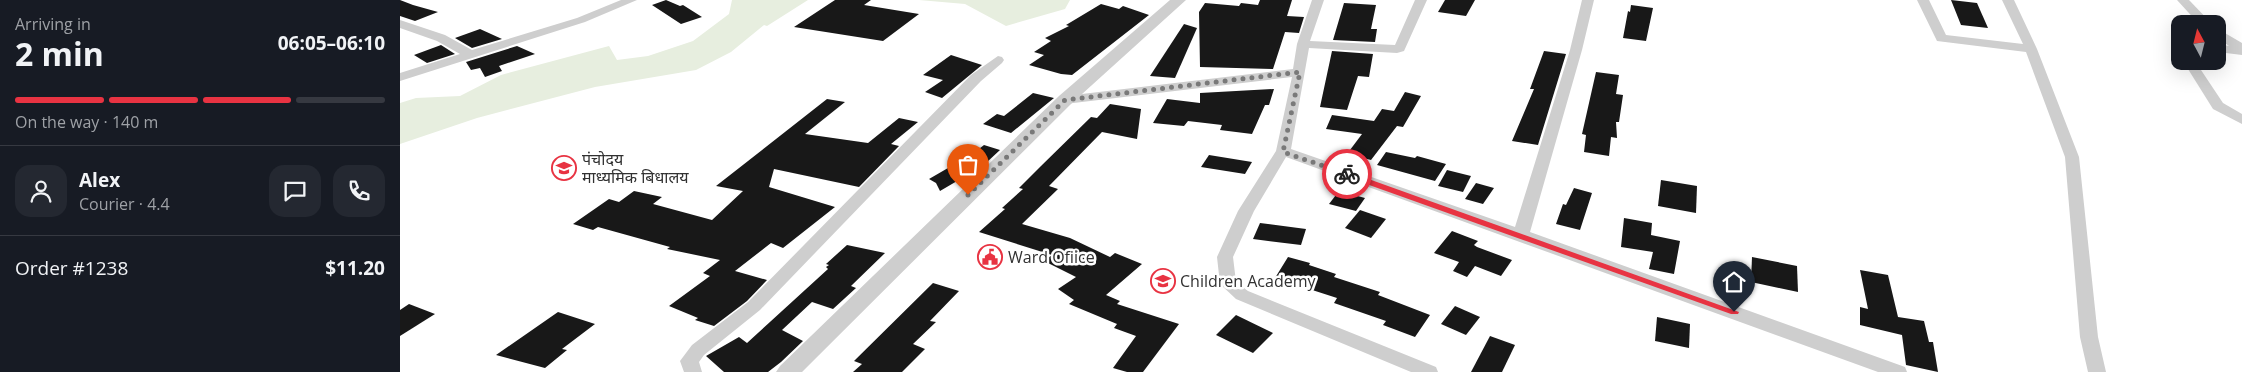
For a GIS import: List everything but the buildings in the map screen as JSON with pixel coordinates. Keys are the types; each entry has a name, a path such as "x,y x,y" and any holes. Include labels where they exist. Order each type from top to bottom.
{"street":[{"path":"400,77 581,20 632,0"},
{"path":"788,372 1065,100 1179,0"},
{"path":"1318,0 1303,44 1300,72 1283,152 1246,211 1225,256 1228,284 1242,295 1429,372"},
{"path":"1303,44 1400,48 1421,0"},
{"path":"1521,235 1576,50 1588,0"},
{"path":"1923,0 1941,38 2031,48"},
{"path":"2008,0 2031,48 2072,157 2089,337 2097,372"},
{"path":"2183,0 2197,15"},
{"path":"400,24 441,38 471,56"},
{"path":"2226,39 2242,50"},
{"path":"2226,49 2242,50"},
{"path":"693,372 689,360 698,350 754,306 976,78 998,60"},
{"path":"2194,70 2218,106 2242,120"},
{"path":"1065,100 1300,72"},
{"path":"1283,152 1521,235 1898,372"}],"green space":[{"path":"732,0 808,0 767,26 764,25 731,52 696,70 595,87 477,118 400,144 400,103 416,98 460,96 501,75 609,46 617,60 648,56 693,41 729,14"},
{"path":"919,0 1070,0 1065,9 1006,26 965,4"}],"way so far":[{"path":"968,195 1065,100 1300,72 1283,152 1347,174"}],"place":[{"name":"पंचोदय माध्यमिक बिधालय","path":"564,168"},
{"name":"Ward Ofiice","path":"990,257"},
{"name":"Children Academy","path":"1163,281"}],"route":[{"path":"1347,174 1734,312"}]}
